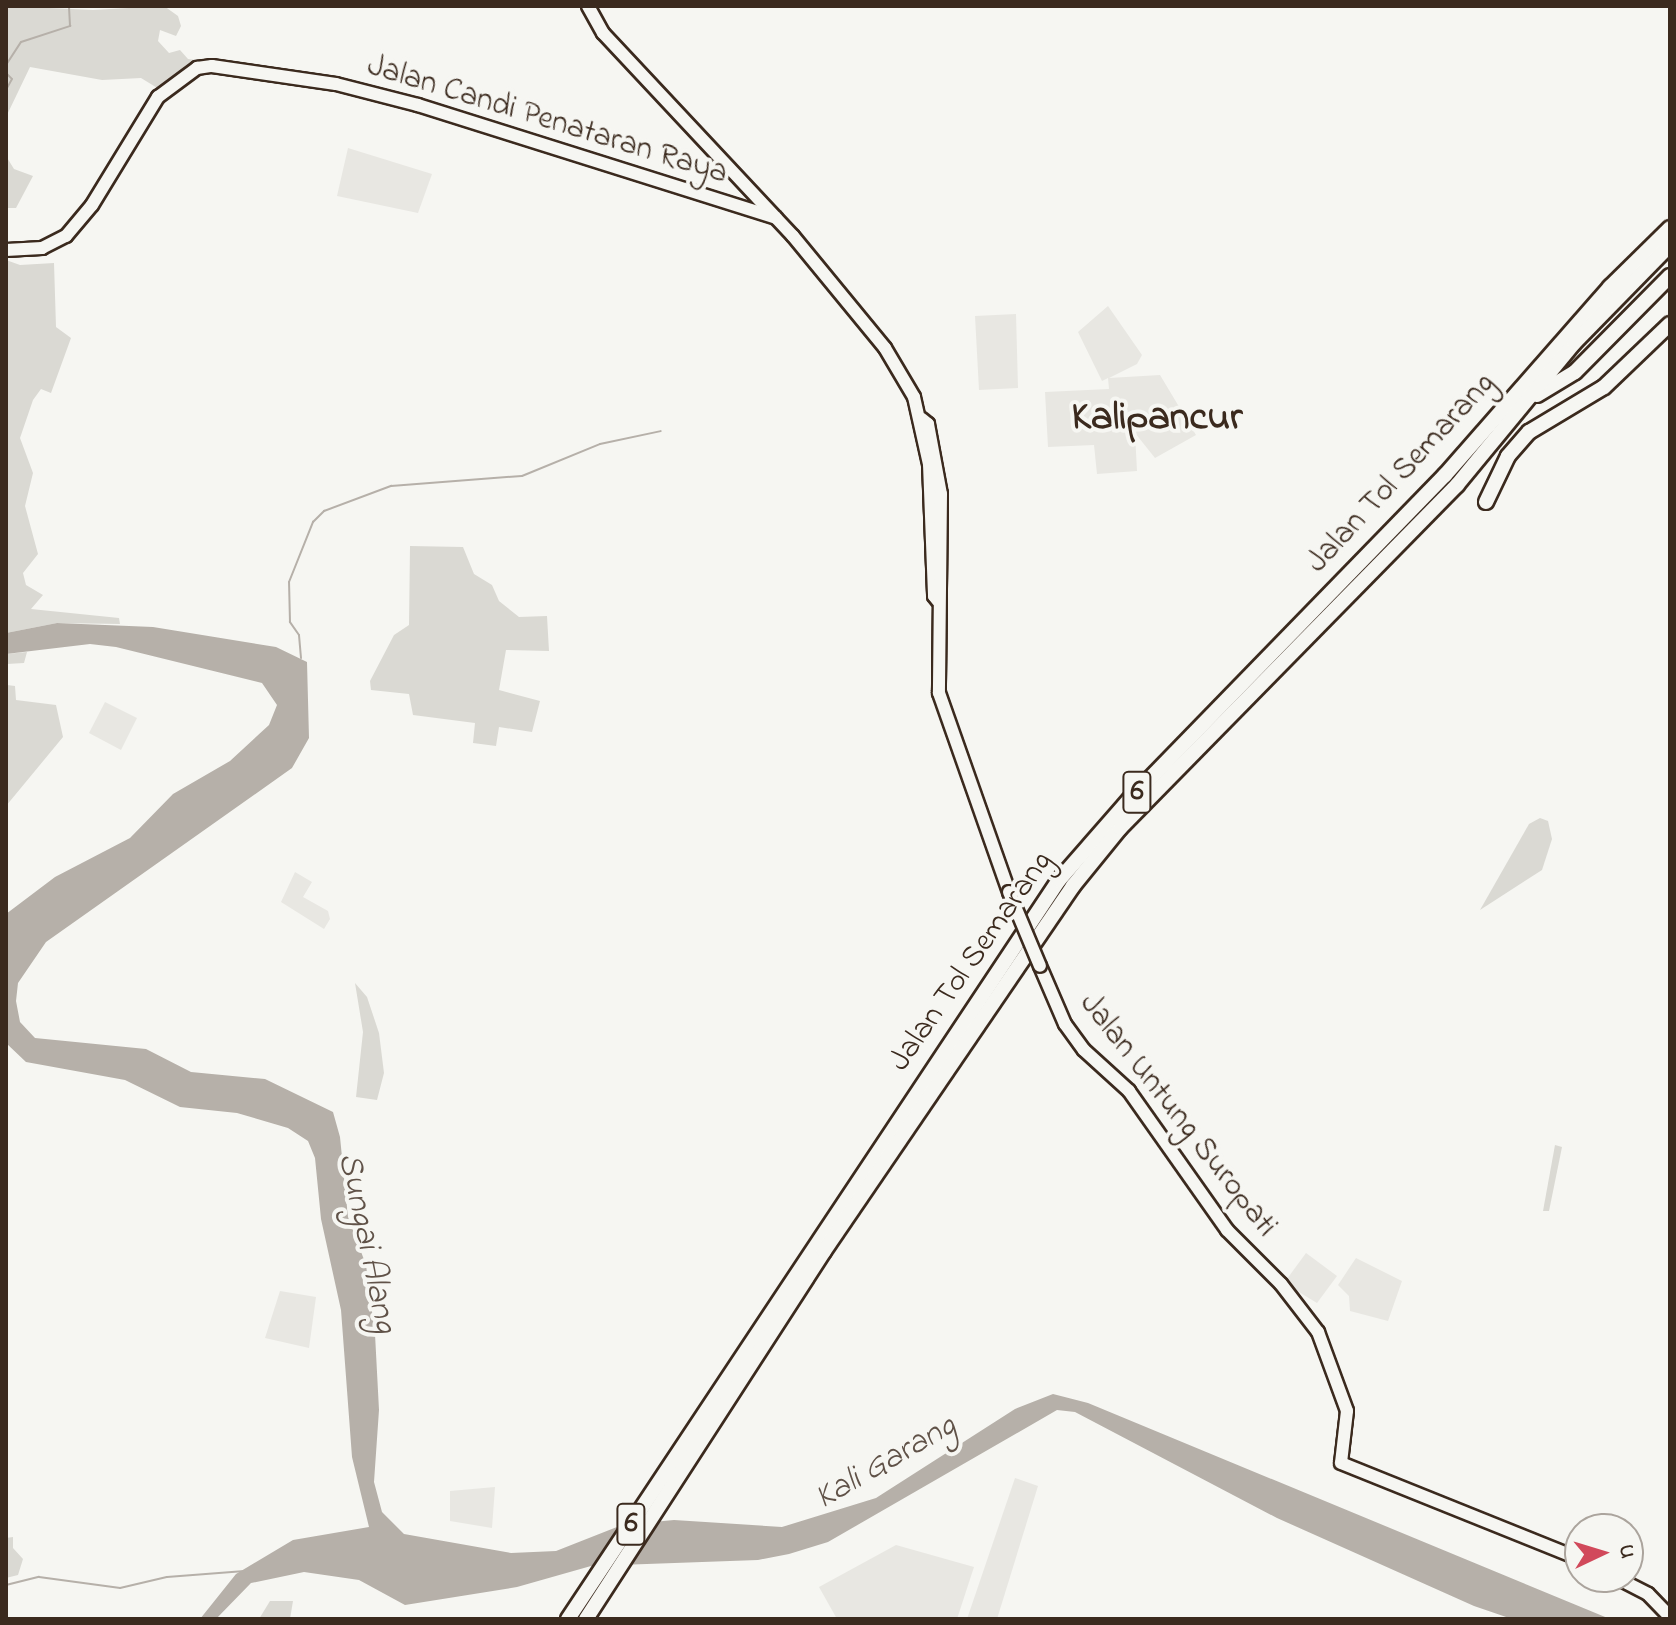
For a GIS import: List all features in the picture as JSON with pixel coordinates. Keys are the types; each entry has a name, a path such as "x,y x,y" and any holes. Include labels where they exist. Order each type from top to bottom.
{"highway":[{"name":"Jalan Tol Semarang","path":"586,1619 700,1431 1051,890 1130,799 1445,475 1546,358 1638,258 1670,228"},
{"name":"Jalan Tol Semarang","path":"568,1619 700,1431 1039,932 1111,840 1457,485 1612,301 1670,245"},
{"path":"1619,264 1638,258"},
{"path":"1526,402 1575,372 1670,276"},
{"path":"1486,502 1508,456 1529,432 1604,387 1670,324"},
{"path":"1546,358 1563,325"}],"main road":[{"name":"Jalan Untung Suropati","path":"588,6 603,33 776,218 885,348 931,436 941,494 939,693 1009,892 1065,1024 1084,1050 1138,1102 1227,1230 1281,1284 1318,1332 1347,1411 1341,1463 1564,1553"},
{"name":"Jalan Candi Penataran Raya","path":"6,250 42,248 66,236 92,205 158,97 197,68 212,66 336,84 418,105 776,218"},
{"path":"1644,1592 1670,1617"}],"shaded area":[{"path":"6,6 93,10 164,6 178,16 181,26 176,36 160,30 158,41 169,53 180,50 188,59 204,61 159,89 141,78 102,80 30,67 6,117"},
{"path":"348,148 432,174 418,213 337,196"},
{"path":"6,156 14,169 33,176 16,208 6,208"},
{"path":"6,260 20,265 54,263 56,327 71,338 51,393 41,389 33,400 20,438 33,473 25,506 38,554 23,573 26,585 43,595 31,609 119,618 120,624 57,623 6,633"},
{"path":"1108,306 1142,355 1137,364 1109,378 1160,375 1196,435 1155,458 1135,433 1137,471 1097,474 1094,445 1048,447 1045,392 1109,389 1108,378 1102,381 1078,332"},
{"path":"1016,314 1018,388 979,390 975,316"},
{"path":"410,546 463,547 474,574 492,585 499,601 519,617 547,616 549,651 506,650 499,690 540,701 532,732 499,727 496,746 473,743 475,723 413,715 409,694 371,690 370,681 394,635 409,625"},
{"path":"57,623 153,627 276,647 307,662 309,738 292,768 46,942 18,983 16,1001 20,1022 35,1038 146,1049 191,1072 265,1079 333,1112 340,1137 348,1217 366,1265 375,1334 379,1410 374,1482 382,1512 404,1534 511,1553 556,1551 622,1525 674,1520 782,1527 876,1498 1015,1409 1053,1394 1088,1403 1610,1619 1512,1619 1474,1606 1277,1518 1075,1412 1057,1410 828,1542 789,1554 758,1560 591,1566 517,1587 405,1605 359,1580 304,1572 251,1583 216,1619 200,1619 236,1574 293,1540 369,1527 352,1457 341,1310 321,1219 315,1158 308,1141 288,1128 237,1113 180,1107 125,1080 26,1062 6,1043 6,914 55,877 130,838 173,794 230,761 269,725 277,705 262,683 116,647 90,644 6,654 6,633"},
{"path":"27,652 24,663 7,664 7,685 15,686 16,700 56,705 63,737 6,806 6,654"},
{"path":"105,702 137,718 121,750 89,733"},
{"path":"1540,818 1548,821 1552,839 1542,870 1480,910 1529,824"},
{"path":"295,872 312,882 303,897 328,911 330,919 324,929 281,902"},
{"path":"355,983 367,997 379,1033 384,1073 377,1100 356,1097 363,1032"},
{"path":"1555,1145 1562,1147 1549,1211 1543,1211"},
{"path":"1306,1253 1337,1276 1317,1303 1284,1283"},
{"path":"1356,1258 1402,1281 1388,1321 1350,1311 1349,1296 1338,1285"},
{"path":"280,1291 316,1297 309,1348 265,1338"},
{"path":"1015,1478 1038,1486 997,1619 967,1619"},
{"path":"495,1487 492,1528 450,1521 450,1491"},
{"path":"13,1537 13,1548 23,1559 18,1575 6,1578 6,1538"},
{"path":"896,1545 974,1567 957,1619 837,1619 819,1587"},
{"path":"270,1601 293,1601 290,1619 259,1619"}],"waterway":[{"path":"6,65 21,42 70,26 69,6"},
{"path":"91,6 107,6"},
{"path":"6,73 12,79 6,90"},
{"path":"301,658 299,635 290,622 289,582 313,522 324,511 391,486 522,476 600,444 661,431"},
{"path":"6,1585 39,1577 120,1588 167,1577 245,1571"}],"district":[{"name":"Kalipancur","path":"1157,419"}],"water label":[{"name":"Sungai Alang","path":"366,1243"},
{"name":"Kali Garang","path":"886,1463"}]}
